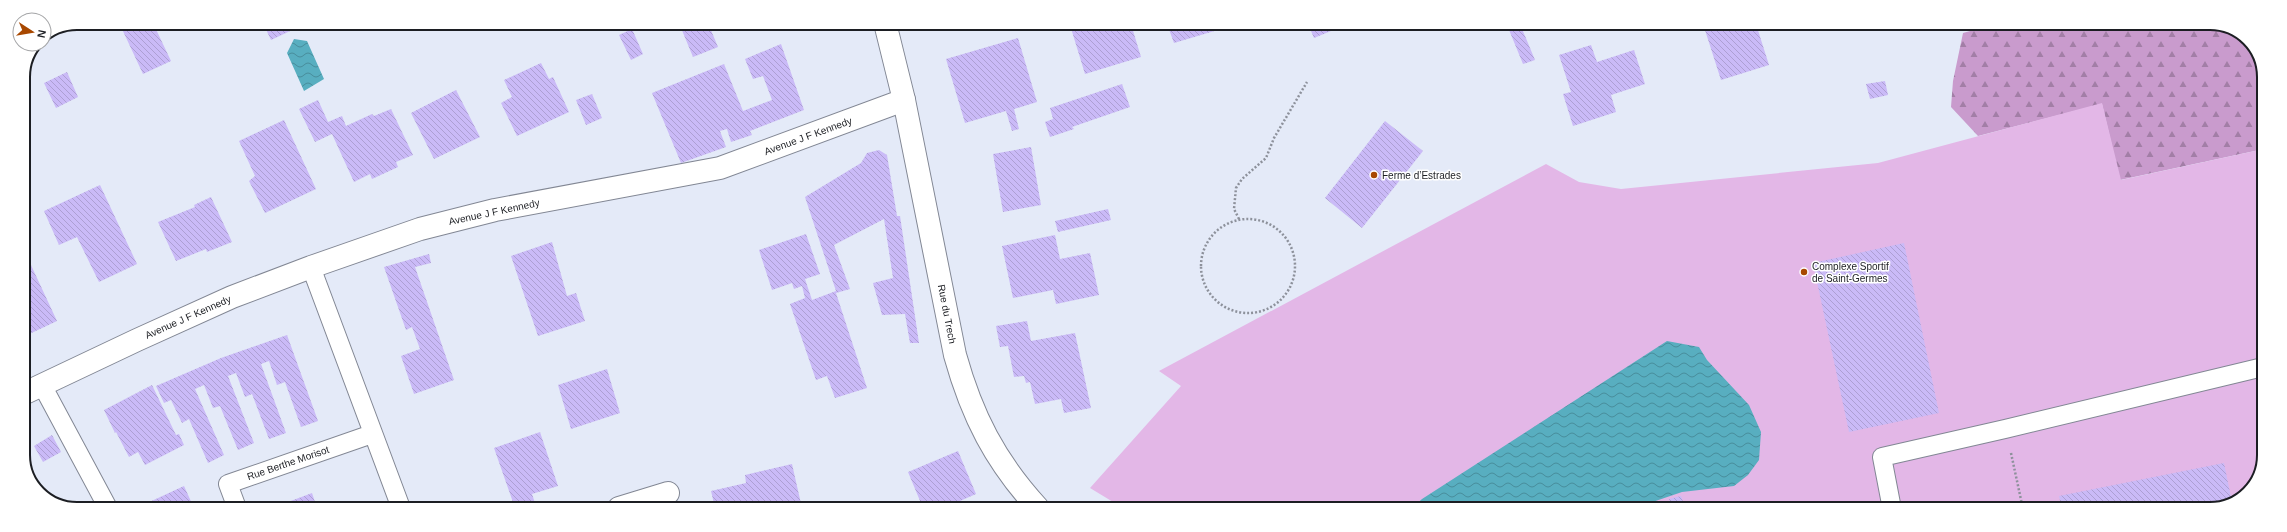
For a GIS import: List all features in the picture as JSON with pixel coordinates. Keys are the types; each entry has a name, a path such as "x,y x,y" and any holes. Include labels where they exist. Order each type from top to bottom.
{"street":[{"path":"888,30 904,100"},
{"name":"Avenue J F Kennedy","path":"33,390 225,300 311,267 420,229 482,213 720,168 904,100"},
{"name":"Rue du Trech","path":"904,100 955,355 966,391 984,434 1019,488 1032,502"},
{"path":"639,502 668,493"}],"lane":[{"path":"311,267 372,434 399,502"},
{"path":"1891,502 1882,456 2005,429 2257,368"},
{"path":"33,390 104,502"},
{"name":"Rue Berthe Morisot","path":"235,502 228,484 372,434"}],"path":[{"path":"1239,219 1234,209 1236,188 1242,179 1266,158 1274,138 1307,82"},
{"path":"1239,219 1255,219 1270,224 1282,233 1291,246 1295,261 1294,276 1288,291 1278,303 1264,310 1249,313 1234,311 1220,304 1209,293 1202,279 1201,263 1204,248 1212,235 1225,225 1239,219"},
{"path":"2005,429 2022,502"}],"green space":[{"path":"1974,30 2210,30 2219,31 2233,36 2245,46 2251,54 2257,74 2257,151 2120,180 2102,104 1978,136 1951,107 1953,81 1963,33"}],"shaded area":[{"name":"Complexe Sportif de Saint-Germes","path":"2102,103 2121,180 2257,151 2257,455 2256,464 2251,478 2245,486 2231,497 2216,502 1113,502 1090,488 1181,386 1159,371 1546,164 1579,182 1621,189 1878,163"}],"water":[{"path":"294,39 307,41 324,79 304,91 287,53"},
{"path":"1667,341 1699,347 1707,360 1749,405 1761,432 1759,460 1748,475 1734,486 1682,492 1653,502 1419,502"}],"building":[{"path":"122,30 156,30 171,61 143,74"},
{"path":"266,30 292,30 271,40"},
{"path":"632,30 643,54 631,60 619,35"},
{"path":"682,30 711,30 718,47 693,57"},
{"path":"1072,30 1133,30 1141,57 1085,74"},
{"path":"1169,30 1218,30 1174,43"},
{"path":"1311,30 1333,30 1314,38"},
{"path":"1509,30 1522,30 1535,60 1523,64"},
{"path":"1705,30 1758,30 1769,65 1721,80"},
{"path":"1018,38 1037,102 1014,109 1019,129 1012,131 1006,111 965,123 946,59"},
{"path":"781,44 804,110 750,131 752,135 731,142 727,129 720,131 726,147 681,163 652,93 724,64 743,111 772,100 763,76 753,79 745,59"},
{"path":"1591,45 1597,62 1634,50 1645,84 1611,95 1616,112 1573,126 1563,94 1571,92 1559,55"},
{"path":"541,63 549,79 553,77 569,112 517,136 501,103 512,97 504,80"},
{"path":"67,72 78,97 56,108 44,83"},
{"path":"1885,81 1888,95 1870,99 1866,84"},
{"path":"1122,84 1130,107 1072,127 1074,129 1050,137 1045,122 1053,119 1050,108"},
{"path":"456,90 480,137 434,159 411,113"},
{"path":"592,94 602,118 586,125 576,100"},
{"path":"318,100 328,122 342,116 346,126 372,114 374,116 391,109 413,155 396,162 398,167 372,179 370,174 354,182 332,134 315,142 299,109"},
{"path":"284,120 316,189 265,213 249,181 255,176 239,141"},
{"name":"Ferme d’Estrades","path":"1385,121 1423,151 1362,228 1325,198"},
{"path":"1031,147 1041,205 1003,212 993,154"},
{"path":"879,150 887,155 897,216 900,216 919,343 910,343 905,314 882,315 873,283 893,278 884,219 834,245 850,289 836,293 867,388 835,398 827,376 816,380 790,304 805,298 802,286 794,289 792,283 772,290 759,250 806,234 820,274 805,279 812,300 836,291 805,197 861,163 867,153"},
{"path":"100,185 137,264 99,282 77,237 59,245 44,211"},
{"path":"211,197 232,242 207,252 206,249 176,261 158,222 195,207 194,205"},
{"path":"1108,209 1111,220 1058,232 1055,221"},
{"path":"1055,235 1060,259 1090,253 1099,295 1056,304 1053,290 1013,298 1002,246"},
{"path":"552,242 567,296 576,293 585,321 538,336 511,256"},
{"path":"1904,243 1939,413 1849,432 1813,263"},
{"path":"429,254 431,263 415,267 454,380 414,394 401,356 420,349 412,327 406,330 384,267"},
{"path":"30,263 57,321 30,334"},
{"path":"1027,321 1031,341 1075,333 1091,408 1064,413 1061,399 1035,404 1030,382 1026,383 1024,376 1014,377 1008,346 1000,347 996,326"},
{"path":"287,335 318,421 301,427 285,382 277,385 269,361 261,364 286,433 269,439 252,394 245,397 236,373 228,376 254,443 238,450 220,406 213,408 204,385 195,389 224,455 208,463 189,419 182,423 171,400 164,403 156,386 221,358"},
{"path":"607,369 620,413 571,429 558,385"},
{"path":"152,385 176,435 179,434 184,445 145,465 138,452 129,457 104,410"},
{"path":"540,432 558,486 532,494 535,502 513,502 494,448"},
{"path":"52,435 61,452 43,462 34,446"},
{"path":"958,451 976,494 958,502 920,502 908,472"},
{"path":"2224,463 2231,497 2216,502 2060,502 2059,496"},
{"path":"792,464 801,502 714,502 711,491 746,483 745,475"},
{"path":"184,486 191,502 149,502"},
{"path":"312,493 315,502 288,502"},
{"path":"1681,496 1683,502 1670,502 1669,499"}],"place":[{"name":"Ferme d’Estrades","path":"1374,175"},
{"name":"Complexe Sportif de Saint-Germes","path":"1804,272"}]}
